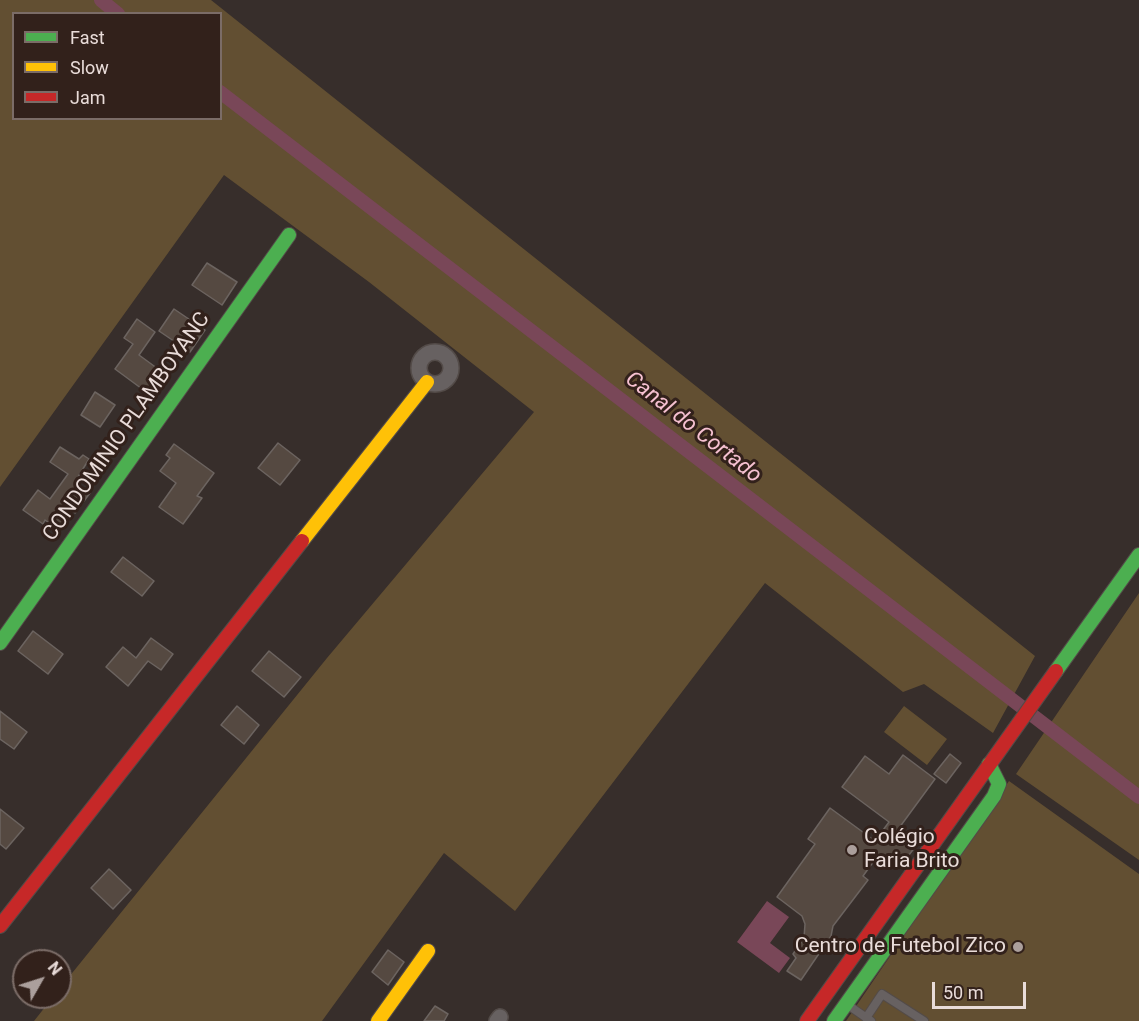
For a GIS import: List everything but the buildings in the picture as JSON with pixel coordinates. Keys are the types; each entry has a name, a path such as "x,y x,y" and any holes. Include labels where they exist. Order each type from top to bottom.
{"street":[{"name":"CONDOMINIO PLAMBOYANC","path":"0,643 289,235"},
{"path":"0,926 427,382"},
{"path":"807,1021 1139,555"},
{"path":"834,1021 998,790 999,784 991,762"},
{"path":"378,1021 428,951"},
{"path":"828,992 847,1004"}],"lane":[{"path":"847,1004 868,1019 882,994 924,1021"}],"shaded area":[{"path":"0,0 211,0 1035,656 993,733 924,684 903,692 765,583 515,911 444,853 322,1021 34,1021 44,1009 72,1009 72,973 327,658 534,412 369,282 224,175 0,487"},
{"path":"1139,593 1139,860 1016,774"},
{"path":"904,706 947,739 927,765 884,732"},
{"name":"Centro de Futebol Zico","path":"1009,781 1139,874 1139,1021 846,1021"},
{"path":"767,901 789,917 770,943 790,958 779,973 737,942"}],"waterway":[{"name":"Canal do Cortado","path":"101,0 116,12"},
{"name":"Canal do Cortado","path":"222,94 1139,797"}],"traffic: fast":[{"path":"0,643 289,235"},
{"path":"1056,671 1139,555"},
{"path":"834,1021 994,796 999,784 989,764"}],"traffic: slow":[{"path":"302,541 427,382"},
{"path":"378,1021 428,951"}],"traffic: jam":[{"path":"0,926 302,541"},
{"path":"807,1021 1056,671"}],"place":[{"name":"Colégio Faria Brito","path":"852,850"},
{"name":"Centro de Futebol Zico","path":"1018,947"}]}
